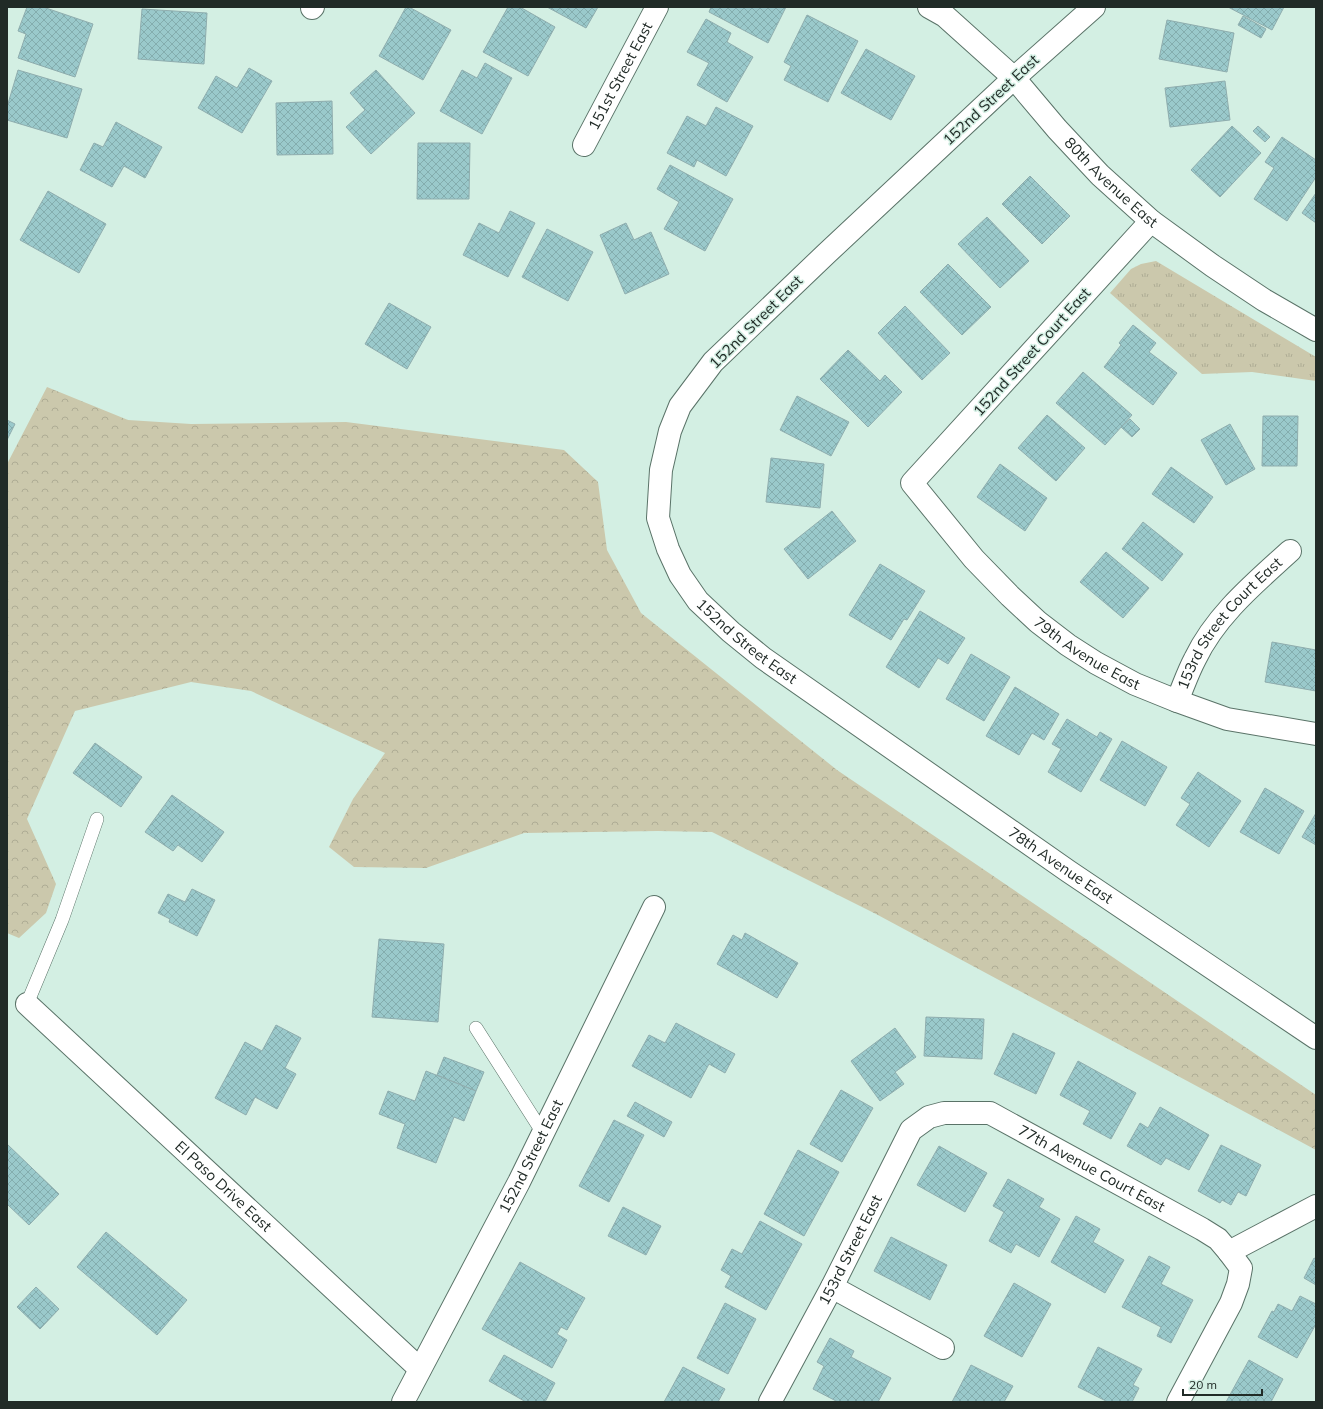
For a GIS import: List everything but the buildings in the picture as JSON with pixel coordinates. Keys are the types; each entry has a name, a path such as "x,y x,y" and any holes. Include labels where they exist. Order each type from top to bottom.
{"street":[{"name":"151st Street East","path":"584,145 657,7"},
{"name":"80th Avenue East","path":"929,7 945,16 1014,78 1057,129 1094,169 1151,221 1213,266 1264,300 1316,330"},
{"name":"152nd Street East","path":"808,691 731,632 698,600 680,575 668,549 658,518 661,470 670,431 680,406 713,362 1014,78 1094,7"},
{"name":"152nd Street Court East","path":"912,483 1151,221"},
{"name":"79th Avenue East","path":"912,483 974,559 1010,596 1038,622 1096,664 1136,684 1177,701 1228,719 1316,734"},
{"name":"153rd Street Court East","path":"1177,701 1195,658 1208,636 1228,610 1244,593 1290,551"},
{"name":"78th Avenue East","path":"808,691 1068,871 1316,1038"},
{"name":"152nd Street East","path":"403,1402 519,1182 654,907"},
{"name":"El Paso Drive East","path":"27,1004 420,1369"},
{"name":"77th Avenue Court East","path":"944,1113 990,1113 1202,1229 1218,1239 1229,1252 1240,1268 1238,1284 1231,1303 1178,1402"},
{"name":"153rd Street East","path":"770,1402 832,1288 911,1130 930,1117 944,1113"},
{"path":"1229,1252 1316,1206"},
{"path":"832,1288 943,1348"}],"lane":[{"path":"27,1004 62,920 97,819"},
{"path":"476,1028 543,1133"}],"green space":[{"path":"1156,261 1316,357 1316,381 1252,372 1202,374 1110,293 1131,269 1141,264"},
{"path":"47,387 128,420 191,424 346,422 564,450 598,482 607,550 641,613 837,770 1316,1095 1316,1150 876,914 712,832 658,831 524,833 426,868 354,867 329,847 353,799 385,753 251,691 191,682 75,711 27,819 56,884 46,913 19,938 7,933 7,464"}]}
